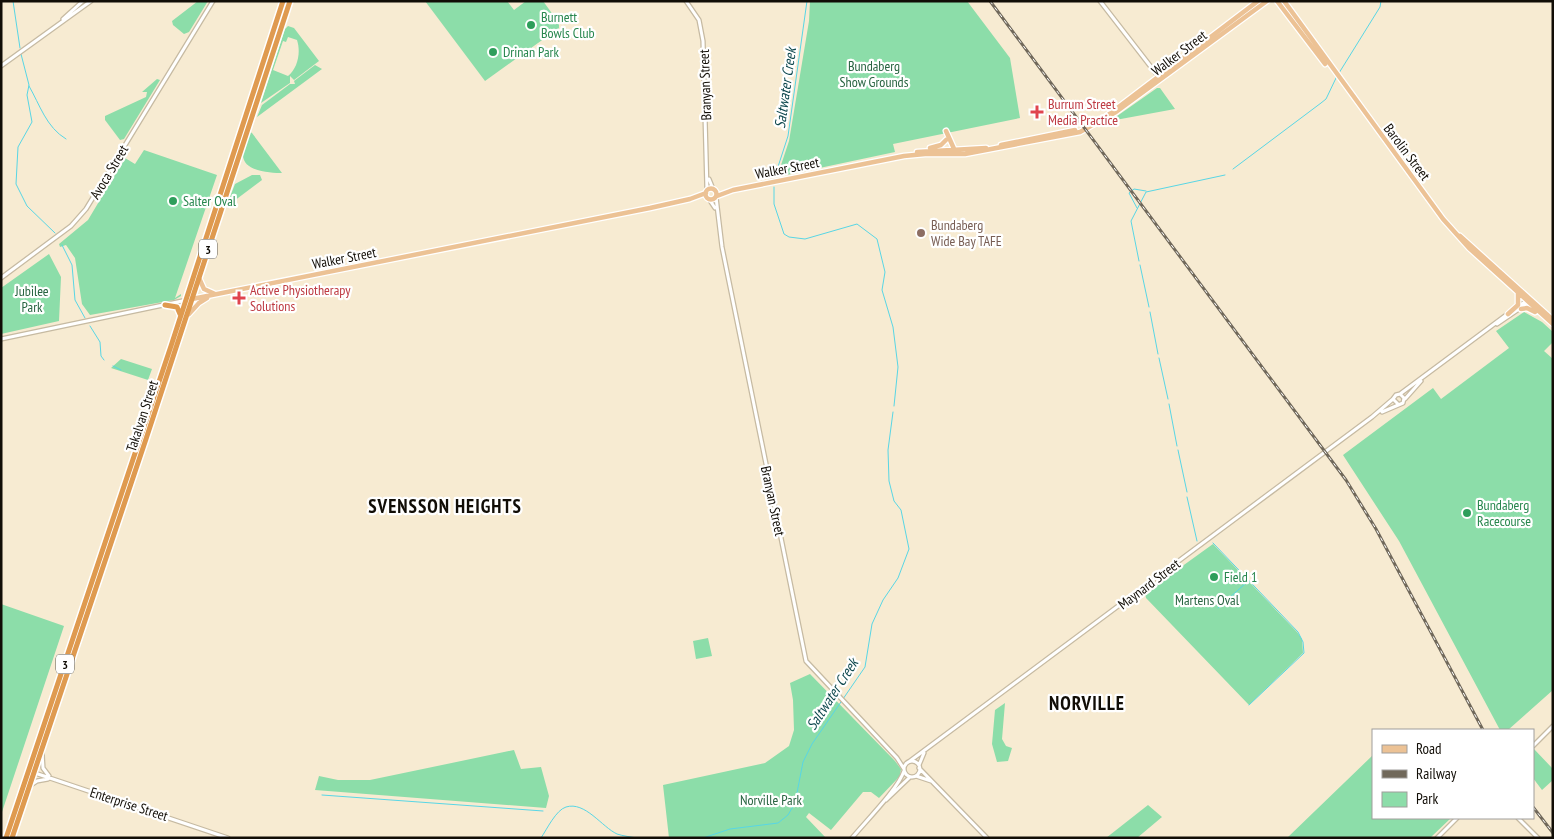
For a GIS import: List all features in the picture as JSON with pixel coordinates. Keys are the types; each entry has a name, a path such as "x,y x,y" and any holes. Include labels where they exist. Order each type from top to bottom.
{"highway":[{"name":"Takalvan Street","path":"12,838 29,788 31,772 42,749 183,318 185,301 283,1"},
{"name":"Takalvan Street","path":"6,838 31,772 183,318 192,299 290,1"},
{"path":"165,306 177,307 183,318"}],"main road":[{"name":"Walker Street","path":"1104,119 1258,1"},
{"name":"Walker Street","path":"904,156 930,150 979,152 1068,135 1084,129 1104,119 1161,81 1267,1"},
{"name":"Barolin Street","path":"1277,1 1450,227 1469,248 1518,293 1553,320"},
{"name":"Barolin Street","path":"1284,1 1336,77"},
{"path":"1306,31 1307,38 1316,52"},
{"name":"Walker Street","path":"192,299 690,199 709,199 734,190 904,156 983,148 1084,129"},
{"path":"946,131 955,151"},
{"path":"910,154 918,149 941,145 946,140"},
{"path":"714,189 716,196"},
{"name":"Walker Street","path":"690,199 714,189 734,190"},
{"path":"706,192 709,199"},
{"name":"Barolin Street","path":"1450,227 1553,324"},
{"path":"200,274 201,284 206,291 213,294 226,293"},
{"path":"1508,314 1518,303 1518,293"},
{"path":"183,318 199,303 216,295"},
{"path":"1521,309 1532,310 1553,324"}],"street":[{"path":"77,9 83,1"},
{"path":"1,66 77,9 91,1"},
{"name":"Avoca Street","path":"1,278 71,226 86,209 213,1"},
{"name":"Branyan Street","path":"686,1 699,20 702,32 708,173 706,192"},
{"path":"1100,1 1158,76"},
{"name":"Branyan Street","path":"708,173 714,189"},
{"name":"Branyan Street","path":"716,196 716,211 806,661 897,758 904,770"},
{"name":"Branyan Street","path":"709,199 716,211"},
{"name":"Walker Street","path":"1,339 192,299"},
{"path":"1425,377 1404,400 1400,394 1497,324 1521,309 1529,301"},
{"path":"1497,324 1508,314 1529,301"},
{"name":"Maynard Street","path":"909,762 1372,417 1396,395 1400,394"},
{"path":"1393,399 1398,404"},
{"name":"Maynard Street","path":"1372,417 1404,400"},
{"path":"1534,745 1553,726"},
{"path":"29,788 37,781 51,779 43,768 42,749"},
{"name":"Maynard Street","path":"912,776 919,772 919,766 926,750"},
{"name":"Branyan Street","path":"897,758 919,766 987,838"},
{"path":"852,838 900,780 909,762"},
{"path":"904,770 912,776 934,783"},
{"name":"Enterprise Street","path":"31,772 228,838"},
{"path":"883,802 912,776"},
{"path":"1437,838 1456,819"},
{"path":"1519,819 1538,838"}],"green space":[{"path":"198,1 208,1 189,32 184,34 173,25 172,21"},
{"path":"425,1 507,1 514,10 526,1 543,1 559,23 559,28 485,81"},
{"name":"Bundaberg Show Grounds","path":"810,1 967,1 1010,58 1020,118 893,144 895,152 777,177 789,141 809,21"},
{"path":"288,26 294,28 319,61 294,80 290,76 290,83 261,103 285,29","holes":["288,37 297,40 298,60 291,73 288,76 273,70 283,41 286,42"]},
{"path":"315,65 322,69 257,117 262,105 290,84 295,84 294,81"},
{"path":"157,79 160,80 124,139 120,140 105,120 105,116 146,97 147,92 142,92"},
{"path":"1157,88 1160,88 1175,109 1110,121"},
{"path":"250,132 282,173 259,170 244,161 243,152"},
{"path":"144,150 217,175 175,298 181,294 181,296 174,300 90,315 82,304 75,258 66,245 60,247 59,244 88,220 125,158 135,164"},
{"path":"252,175 260,175 262,180 226,207 235,184"},
{"name":"Jubilee Park","path":"49,254 61,277 59,321 1,334 1,288"},
{"name":"Bundaberg Racecourse","path":"1524,312 1542,322 1553,332 1553,342 1544,351 1553,359 1553,690 1509,729 1499,729 1399,541 1343,455 1433,388 1441,399 1509,348 1496,331"},
{"path":"121,359 152,369 148,380 111,368"},
{"name":"Martens Oval","path":"1213,544 1302,639 1303,653 1249,705 1146,598 1145,593"},
{"path":"1,604 64,626 1,815"},
{"path":"708,638 712,656 696,659 693,641"},
{"name":"Norville Park","path":"810,674 895,761 901,769 900,776 879,798 871,792 863,792 831,830 809,813 806,817 826,838 669,838 663,785 765,763 789,746 794,730 793,700 790,683"},
{"path":"1005,703 1002,739 1006,746 1012,748 1008,761 997,762 992,744 995,710"},
{"path":"1534,749 1553,769 1553,780 1542,790 1534,779"},
{"path":"514,750 521,769 541,767 549,796 546,808 315,790 319,776 338,780 370,780"},
{"path":"1372,756 1372,819 1450,819 1430,838 1287,838"},
{"path":"1148,805 1162,817 1137,838 1106,838"}],"waterway":[{"path":"13,1 20,48"},
{"name":"Saltwater Creek","path":"775,176 788,136 807,1"},
{"path":"1339,73 1380,7 1381,1"},
{"path":"21,54 29,85 27,95 32,122 18,147 16,184 27,206 55,233"},
{"path":"1233,169 1326,99 1337,76"},
{"path":"29,86 48,122 66,139"},
{"path":"1139,261 1131,221 1146,192 1225,175"},
{"name":"Saltwater Creek","path":"774,187 774,204 784,234 789,237 805,239 857,224 877,239 885,272 882,290 893,327 898,367 894,406"},
{"path":"1137,208 1129,193 1134,189 1146,191"},
{"path":"62,245 72,265 75,300 85,318"},
{"path":"1140,265 1149,307"},
{"path":"1150,312 1158,354"},
{"path":"90,326 100,342 101,356 104,360"},
{"path":"1159,358 1168,399"},
{"path":"113,366 121,370"},
{"path":"1169,404 1177,446"},
{"name":"Saltwater Creek","path":"703,838 730,829 778,823 788,815 795,803 803,762 812,744 865,667 872,624 883,600 898,578 909,549 901,510 894,501 889,481 888,450 893,412"},
{"path":"1178,450 1187,492"},
{"path":"1187,497 1197,541"},
{"path":"1213,543 1298,632 1303,642 1304,653 1249,705"},
{"path":"1218,608 1246,583"},
{"path":"322,795 543,811"},
{"name":"Saltwater Creek","path":"541,838 559,812 566,807 573,806 587,811 611,831 637,838"}],"railway":[{"path":"990,1 1346,480 1376,529 1482,729"},
{"path":"1534,808 1553,833"}],"place":[{"name":"Burnett Bowls Club","path":"531,25"},
{"name":"Drinan Park","path":"493,52"},
{"name":"Burrum Street Media Practice","path":"1037,112"},
{"name":"Salter Oval","path":"173,201"},
{"name":"Bundaberg Wide Bay TAFE","path":"921,233"},
{"name":"Active Physiotherapy Solutions","path":"239,298"},
{"name":"Bundaberg Racecourse","path":"1467,513"},
{"name":"Field 1","path":"1214,577"}],"district":[{"name":"SVENSSON HEIGHTS","path":"445,506"},
{"name":"NORVILLE","path":"1087,703"}]}
